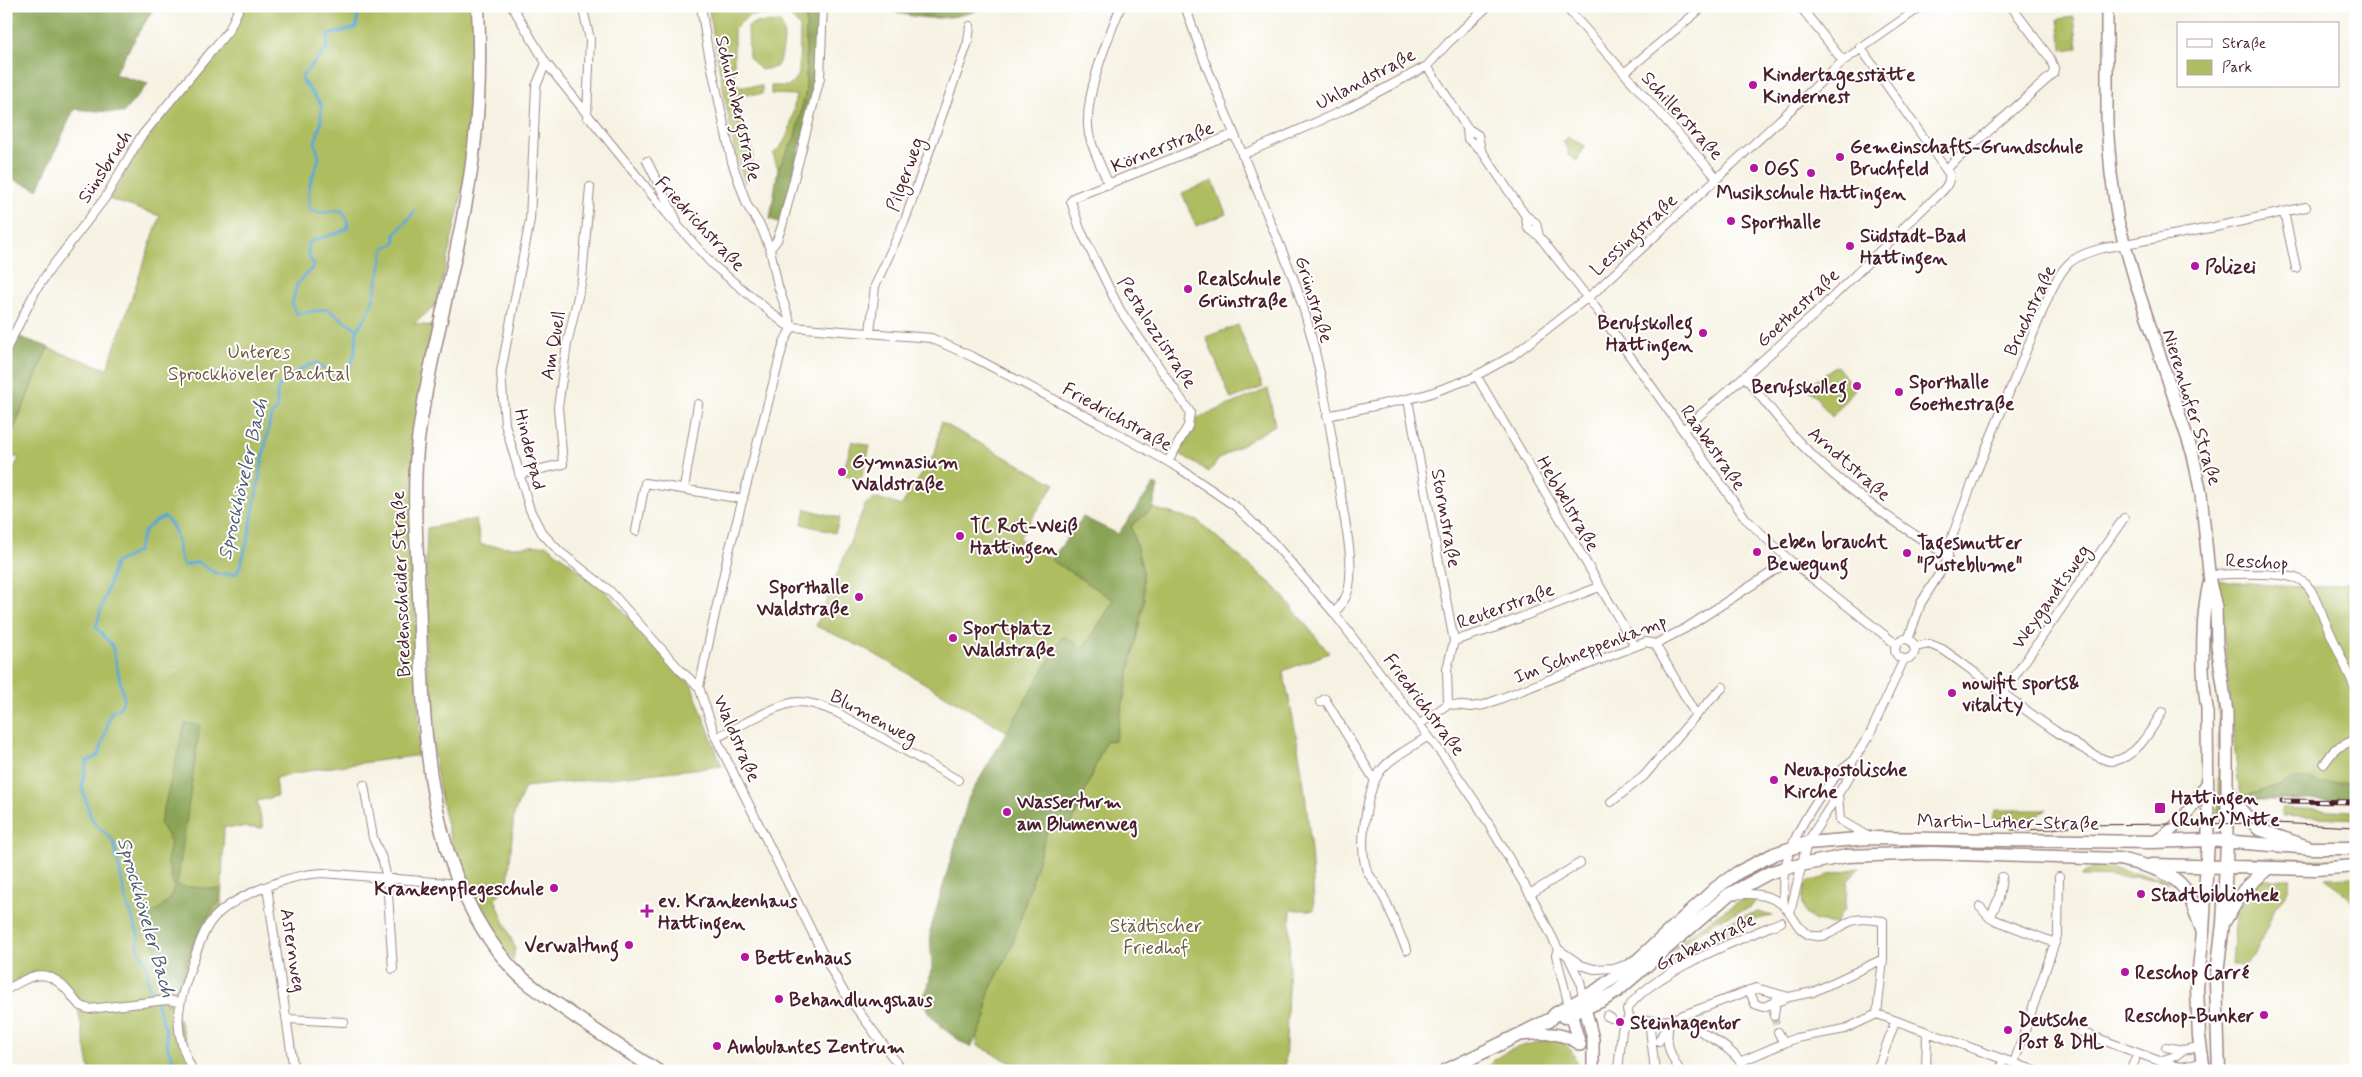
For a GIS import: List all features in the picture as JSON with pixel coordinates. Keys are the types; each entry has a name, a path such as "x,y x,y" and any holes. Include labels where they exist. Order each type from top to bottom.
{"main road":[{"name":"Bredenscheider Straße","path":"478,6 480,70 474,148 424,403 416,472 421,651 427,750 436,808 459,884 487,936 512,969 547,998 658,1071"},
{"name":"Nierenhofer Straße","path":"2107,6 2108,149 2116,210 2124,245 2193,455 2202,494 2209,579 2216,607 2217,645 2228,712 2227,842"},
{"name":"Nierenhofer Straße","path":"2208,840 2206,785 2207,708 2204,693 2204,635 2205,598 2209,579"},
{"path":"2153,842 2167,834 2184,816 2206,785"},
{"name":"Martin-Luther-Straße","path":"2228,788 2238,807 2258,830 2268,834 2283,836 2312,848"},
{"name":"Martin-Luther-Straße","path":"1584,1003 1638,959 1730,878 1792,846 1870,838 2153,842 2208,840 2312,848 2356,848"},
{"path":"2208,840 2203,932 2196,987 2200,1047 2204,1067 2218,1056"},
{"path":"2220,1071 2216,980 2222,924 2227,842"},
{"name":"Martin-Luther-Straße","path":"1570,1010 1616,992 1728,896 1769,873 1801,863 1877,854 1931,853 2119,859 2144,865 2168,874 2184,888 2203,932"},
{"name":"Martin-Luther-Straße","path":"2144,865 2268,868 2356,866"},
{"path":"2222,924 2244,890 2268,868"},
{"path":"1584,1003 1593,1039 1593,1068"},
{"path":"1445,1071 1551,1019 1555,1014 1570,1010 1580,1044 1593,1068"},
{"path":"1517,1035 1557,1033 1580,1044"},
{"path":"2200,1047 2218,1056"}],"street":[{"name":"Sünsbruch","path":"6,350 36,290 105,198 140,138 229,30 240,6"},
{"name":"Friedrichstraße","path":"512,6 546,63 587,117 681,230 713,265 784,324 792,327 931,338 993,367 1168,462 1235,506 1272,541 1334,613 1420,724 1477,804 1530,894 1558,949 1556,955 1570,1010"},
{"path":"582,6 590,39 587,117"},
{"name":"Schulenbergstraße","path":"701,6 707,45 732,162 747,206 762,227 770,249 778,286 792,327"},
{"path":"770,249 777,240 782,226 820,78 823,6"},
{"name":"Körnerstraße","path":"1121,6 1098,69 1088,122 1092,143 1109,185 1234,134"},
{"name":"Grünstraße","path":"1186,6 1200,52 1301,298 1327,416 1350,570 1348,590 1342,605 1334,613"},
{"name":"Uhlandstraße","path":"1242,155 1344,110 1427,66 1448,43 1488,6"},
{"name":"Schillerstraße","path":"1565,6 1717,178"},
{"name":"Schillerstraße","path":"1624,73 1704,6"},
{"path":"1800,6 1842,61"},
{"name":"Lessingstraße","path":"1327,416 1408,400 1476,375 1522,349 1586,299 1842,61 1922,6"},
{"path":"1860,47 1946,169 2052,74 2054,68 2050,58 2011,6"},
{"name":"Pilgerweg","path":"870,333 875,286 905,220 933,144 968,42 970,26"},
{"name":"Hinderpad","path":"546,63 536,86 530,220 502,372 505,424 530,510 547,539 610,591 681,671 699,687"},
{"name":"Raabestraße","path":"1427,66 1467,128 1478,135 1481,150 1524,215 1536,223 1539,236 1586,299 1595,307 1746,519 1788,559 1897,645"},
{"path":"647,161 681,230"},
{"name":"Goethestraße","path":"1683,430 1814,315 1930,202 1949,182 1949,174 1946,169"},
{"name":"Pestalozzistraße","path":"1109,185 1075,197 1071,203 1080,229 1120,310 1190,412 1188,426 1168,462"},
{"name":"Am Quell","path":"519,474 563,464 558,406 567,344 582,279 590,187"},
{"path":"2124,245 2306,207"},
{"path":"2284,212 2296,268"},
{"name":"Bruchstraße","path":"1908,640 1921,603 1946,563 1951,540 1980,464 2062,270 2076,257 2087,252 2124,245"},
{"name":"Waldstraße","path":"792,327 784,342 728,555 699,687 716,738 762,834 842,989 903,1071"},
{"name":"Hebbelstraße","path":"1476,375 1635,646"},
{"name":"Arndtstraße","path":"1745,377 1795,438 1850,489 1874,508 1948,556"},
{"name":"Stormstraße","path":"1408,400 1454,641"},
{"path":"684,488 698,404"},
{"path":"636,531 645,483 743,499"},
{"name":"Weygandtsweg","path":"2002,693 2124,518"},
{"name":"Im Schneppenkamp","path":"1448,704 1471,707 1496,701 1646,642 1655,644 1686,628 1783,565 1788,559"},
{"name":"Reschop","path":"2209,579 2290,578 2305,583 2312,592 2356,690"},
{"name":"Reuterstraße","path":"1448,704 1447,669 1454,641 1482,633 1599,587"},
{"path":"1787,910 1782,885 1792,846 1805,820 1840,770 1852,762 1870,734 1904,659 1913,655 1914,647 1908,640 1897,645 1897,654 1904,659"},
{"path":"1655,644 1697,714"},
{"path":"1914,647 1929,644 1942,649 2080,748 2106,760 2123,758 2136,750 2162,712"},
{"path":"1611,802 1644,776 1723,686"},
{"path":"1320,702 1325,699 1374,781"},
{"name":"Blumenweg","path":"716,738 779,708 797,702 815,704 836,712 958,780"},
{"path":"1420,724 1448,704"},
{"path":"1407,950 1383,896 1366,869 1364,837 1367,802 1374,781 1390,762 1428,736"},
{"path":"2324,764 2335,749 2356,739"},
{"path":"1787,910 1807,843 1852,772 1852,762"},
{"path":"364,785 372,834 383,861 387,879 394,969"},
{"path":"1838,794 1840,820 1870,838"},
{"path":"1530,894 1580,863"},
{"path":"193,1071 179,1039 177,1024 179,1002 198,947 210,921 229,906 267,887 316,873 459,884"},
{"path":"2014,1063 2058,933 2059,877"},
{"path":"1990,918 1999,898 2002,878"},
{"name":"Asternweg","path":"267,887 288,1019 294,1071"},
{"path":"1728,896 1748,893 1763,895 1787,910 1801,930 1815,936 1832,934 1849,922 1858,920 1883,921 1884,959 1877,1014"},
{"path":"1980,907 1990,918 2055,943"},
{"name":"Grabenstraße","path":"1618,1071 1622,1032 1616,1020 1629,1016 1628,1008 1664,976 1781,922"},
{"path":"1558,949 1581,965 1600,969 1617,968 1638,959"},
{"path":"1567,954 1580,981 1584,1003"},
{"path":"1749,990 1755,1004 1763,1007 1776,998 1789,997 1822,989 1884,959"},
{"path":"6,990 30,977 48,976 59,981 82,1007 98,1008 167,1000 179,1002"},
{"path":"1616,1020 1670,1020 1680,1018 1749,990 1761,988 1776,998"},
{"path":"1774,1016 1776,998"},
{"path":"1742,1061 1796,1038 1845,1029 1877,1014 2036,1071"},
{"path":"1680,1018 1695,1030 1721,1044 1742,1061 1746,1071"},
{"name":"Asternweg","path":"288,1019 344,1022"},
{"path":"1649,1020 1655,1071"},
{"path":"1659,1041 1670,1020"},
{"path":"1670,1020 1665,1036 1674,1062 1680,1071"},
{"path":"1877,1071 1895,1022"},
{"path":"1778,1032 1784,1043"},
{"path":"1926,1071 1927,1032"},
{"path":"2082,1032 2158,1061 2182,1067 2204,1067"},
{"path":"2166,1047 2183,1050 2200,1047"},
{"path":"2158,1061 2175,1056 2183,1050"},
{"path":"2000,1071 2003,1060"},
{"path":"2130,1071 2134,1060"}],"green space":[{"path":"6,6 155,6 114,74 148,84 123,113 74,109 38,189 6,177"},
{"name":"Unteres Sprockhöveler Bachtal","path":"242,6 473,6 476,27 472,104 464,186 437,304 414,324 433,326 418,401 415,652 421,755 317,769 275,778 277,796 257,801 263,828 224,827 221,910 209,919 178,999 165,1004 175,1004 175,1016 179,1019 194,1071 90,1071 75,993 67,985 51,976 42,976 25,980 6,989 6,485 19,458 6,454 6,448 48,348 107,369 160,216 109,199 161,118 238,21"},
{"path":"708,6 806,6 806,91 795,137 778,169 773,154 779,149 787,135 796,95 771,94 771,86 789,86 799,74 800,27 785,10 778,15 749,15 734,30 734,76 738,86 762,86 762,94 736,94 744,128 754,154 745,183 736,159"},
{"path":"806,6 821,6 819,72 781,223 770,219 778,169 795,137 806,91"},
{"path":"873,6 990,6 958,16 931,18 918,17"},
{"path":"2074,17 2078,48 2062,50 2058,19"},
{"path":"779,22 782,26 784,44 779,63 776,67 761,70 749,57 748,26 754,23"},
{"path":"1568,137 1585,146 1577,161 1568,155 1568,149 1563,142"},
{"path":"1213,181 1226,214 1196,226 1182,193"},
{"path":"1238,325 1263,387 1231,399 1206,337"},
{"path":"17,336 48,347 6,447 6,357"},
{"path":"1837,366 1855,389 1832,417 1807,386"},
{"path":"1268,389 1275,425 1220,458 1209,472 1180,454 1195,419"},
{"path":"941,422 1055,484 1019,538 1115,600 1084,648 1063,636 1008,732 866,649 816,626 865,505 869,501 877,499 901,506 935,454"},
{"path":"852,441 870,446 861,480 843,474"},
{"path":"1154,484 1158,486 1153,508 1131,526 1143,571 1144,601 1115,741 1106,740 1071,826 1051,818 1012,946 988,994 986,1017 971,1048 949,1033 936,1021 922,999 928,987 932,967 930,931 969,797 1063,636 1084,648 1114,600 1051,560 1083,517 1118,534"},
{"name":"Städtischer Friedhof","path":"1153,508 1198,521 1276,588 1329,653 1283,671 1295,730 1308,820 1314,910 1291,910 1285,1071 1027,1071 977,1045 977,1038 986,1017 988,994 1012,946 1051,817 1071,826 1106,740 1115,741 1144,601 1143,571 1131,526"},
{"path":"806,509 840,518 835,533 802,524"},
{"path":"476,519 481,545 512,547 547,545 606,591 652,644 691,684 722,766 525,787 514,814 508,884 495,899 515,948 513,961 483,920 460,871 444,815 434,755 428,694 426,634 427,528"},
{"path":"2218,580 2306,587 2340,584 2356,580 2356,800 2261,800 2242,797 2238,781"},
{"path":"2209,602 2212,602 2223,725 2222,814 2218,814 2219,720"},
{"path":"185,723 200,725 177,886 220,889 219,903 204,922 192,946 177,996 167,996 147,919 170,899 174,887 167,861 171,842 160,824"},
{"path":"2294,779 2313,779 2320,784 2344,782 2356,785 2356,800 2261,799 2242,796"},
{"path":"2282,808 2356,811 2356,819 2282,815"},
{"path":"1995,810 2047,810 2029,819 1993,819"},
{"path":"2244,857 2325,860 2356,858 2356,860 2328,863 2244,861"},
{"path":"2093,866 2163,878 2170,883 2154,878 2081,876"},
{"path":"1859,868 1848,881 1845,909 1835,924 1816,921 1806,915 1802,898 1808,881 1824,878 1829,874"},
{"path":"2356,877 2356,907 2346,895 2325,878"},
{"path":"2261,879 2291,879 2288,890 2275,908 2255,955 2244,965 2232,965 2236,912 2240,903"},
{"path":"1748,898 1758,898 1751,907 1716,921 1669,953 1706,922 1729,907"},
{"path":"1758,912 1772,916 1740,923 1714,945 1705,946 1664,967 1720,926 1745,915"},
{"path":"1554,1039 1560,1041 1571,1050 1579,1071 1486,1071 1497,1057 1506,1052 1526,1045"}],"waterway":[{"name":"Sprockhöveler Bach","path":"179,1071 168,1049 165,1028 154,995 148,984 148,968 138,947 138,934 126,900 113,840 95,824 90,815 82,787 87,761 97,757 100,752 111,712 120,708 124,699 112,645 96,627 115,563 137,552 141,539 149,526 165,517 174,529 184,566 197,562 217,574 236,574 240,567 248,539 269,425 272,414 277,410 279,387 308,365 317,363 326,371 343,374 351,364 356,348 357,329 327,309 297,314 292,304 297,284 314,266 308,252 308,243 348,228 347,218 341,210 320,213 309,209 309,187 319,158 315,142 321,123 321,104 302,80 303,74 327,49 328,35 356,28 358,15 354,6"},
{"path":"357,329 372,302 384,248 395,243 395,234 415,211"}],"tunnel":[{"path":"1774,1016 1778,1032"}],"tram line":[{"path":"2011,830 2052,829 2078,825 2274,823 2356,827"}],"railway":[{"path":"2282,801 2356,802"}],"place":[{"name":"Kindertagesstätte Kindernest","path":"1753,85"},
{"name":"Gemeinschafts-Grundschule Bruchfeld","path":"1840,157"},
{"name":"OGS","path":"1754,168"},
{"name":"Musikschule Hattingen","path":"1811,173"},
{"name":"Sporthalle","path":"1731,221"},
{"name":"Südstadt-Bad Hattingen","path":"1850,246"},
{"name":"Polizei","path":"2195,266"},
{"name":"Realschule Grünstraße","path":"1188,289"},
{"name":"Berufskolleg Hattingen","path":"1703,333"},
{"name":"Berufskolleg","path":"1857,386"},
{"name":"Sporthalle Goethestraße","path":"1899,392"},
{"name":"Gymnasium Waldstraße","path":"842,472"},
{"name":"TC Rot-Weiß Hattingen","path":"960,536"},
{"name":"Leben braucht Bewegung","path":"1757,552"},
{"name":"Tagesmutter \"Pusteblume\"","path":"1907,553"},
{"name":"Sporthalle Waldstraße","path":"859,597"},
{"name":"Sportplatz Waldstraße","path":"953,638"},
{"name":"nowifit sports& vitality","path":"1952,693"},
{"name":"Neuapostolische Kirche","path":"1774,780"},
{"name":"Hattingen (Ruhr) Mitte","path":"2160,808"},
{"name":"Wasserturm am Blumenweg","path":"1007,812"},
{"name":"Krankenpflegeschule","path":"554,888"},
{"name":"Stadtbibliothek","path":"2141,894"},
{"name":"ev. Krankenhaus Hattingen","path":"647,911"},
{"name":"Verwaltung","path":"629,945"},
{"name":"Bettenhaus","path":"745,957"},
{"name":"Reschop Carré","path":"2125,972"},
{"name":"Behandlungshaus","path":"779,999"},
{"name":"Reschop-Bunker","path":"2264,1015"},
{"name":"Steinhagentor","path":"1620,1022"},
{"name":"Deutsche Post & DHL","path":"2008,1030"},
{"name":"Ambulantes Zentrum","path":"717,1046"}]}
